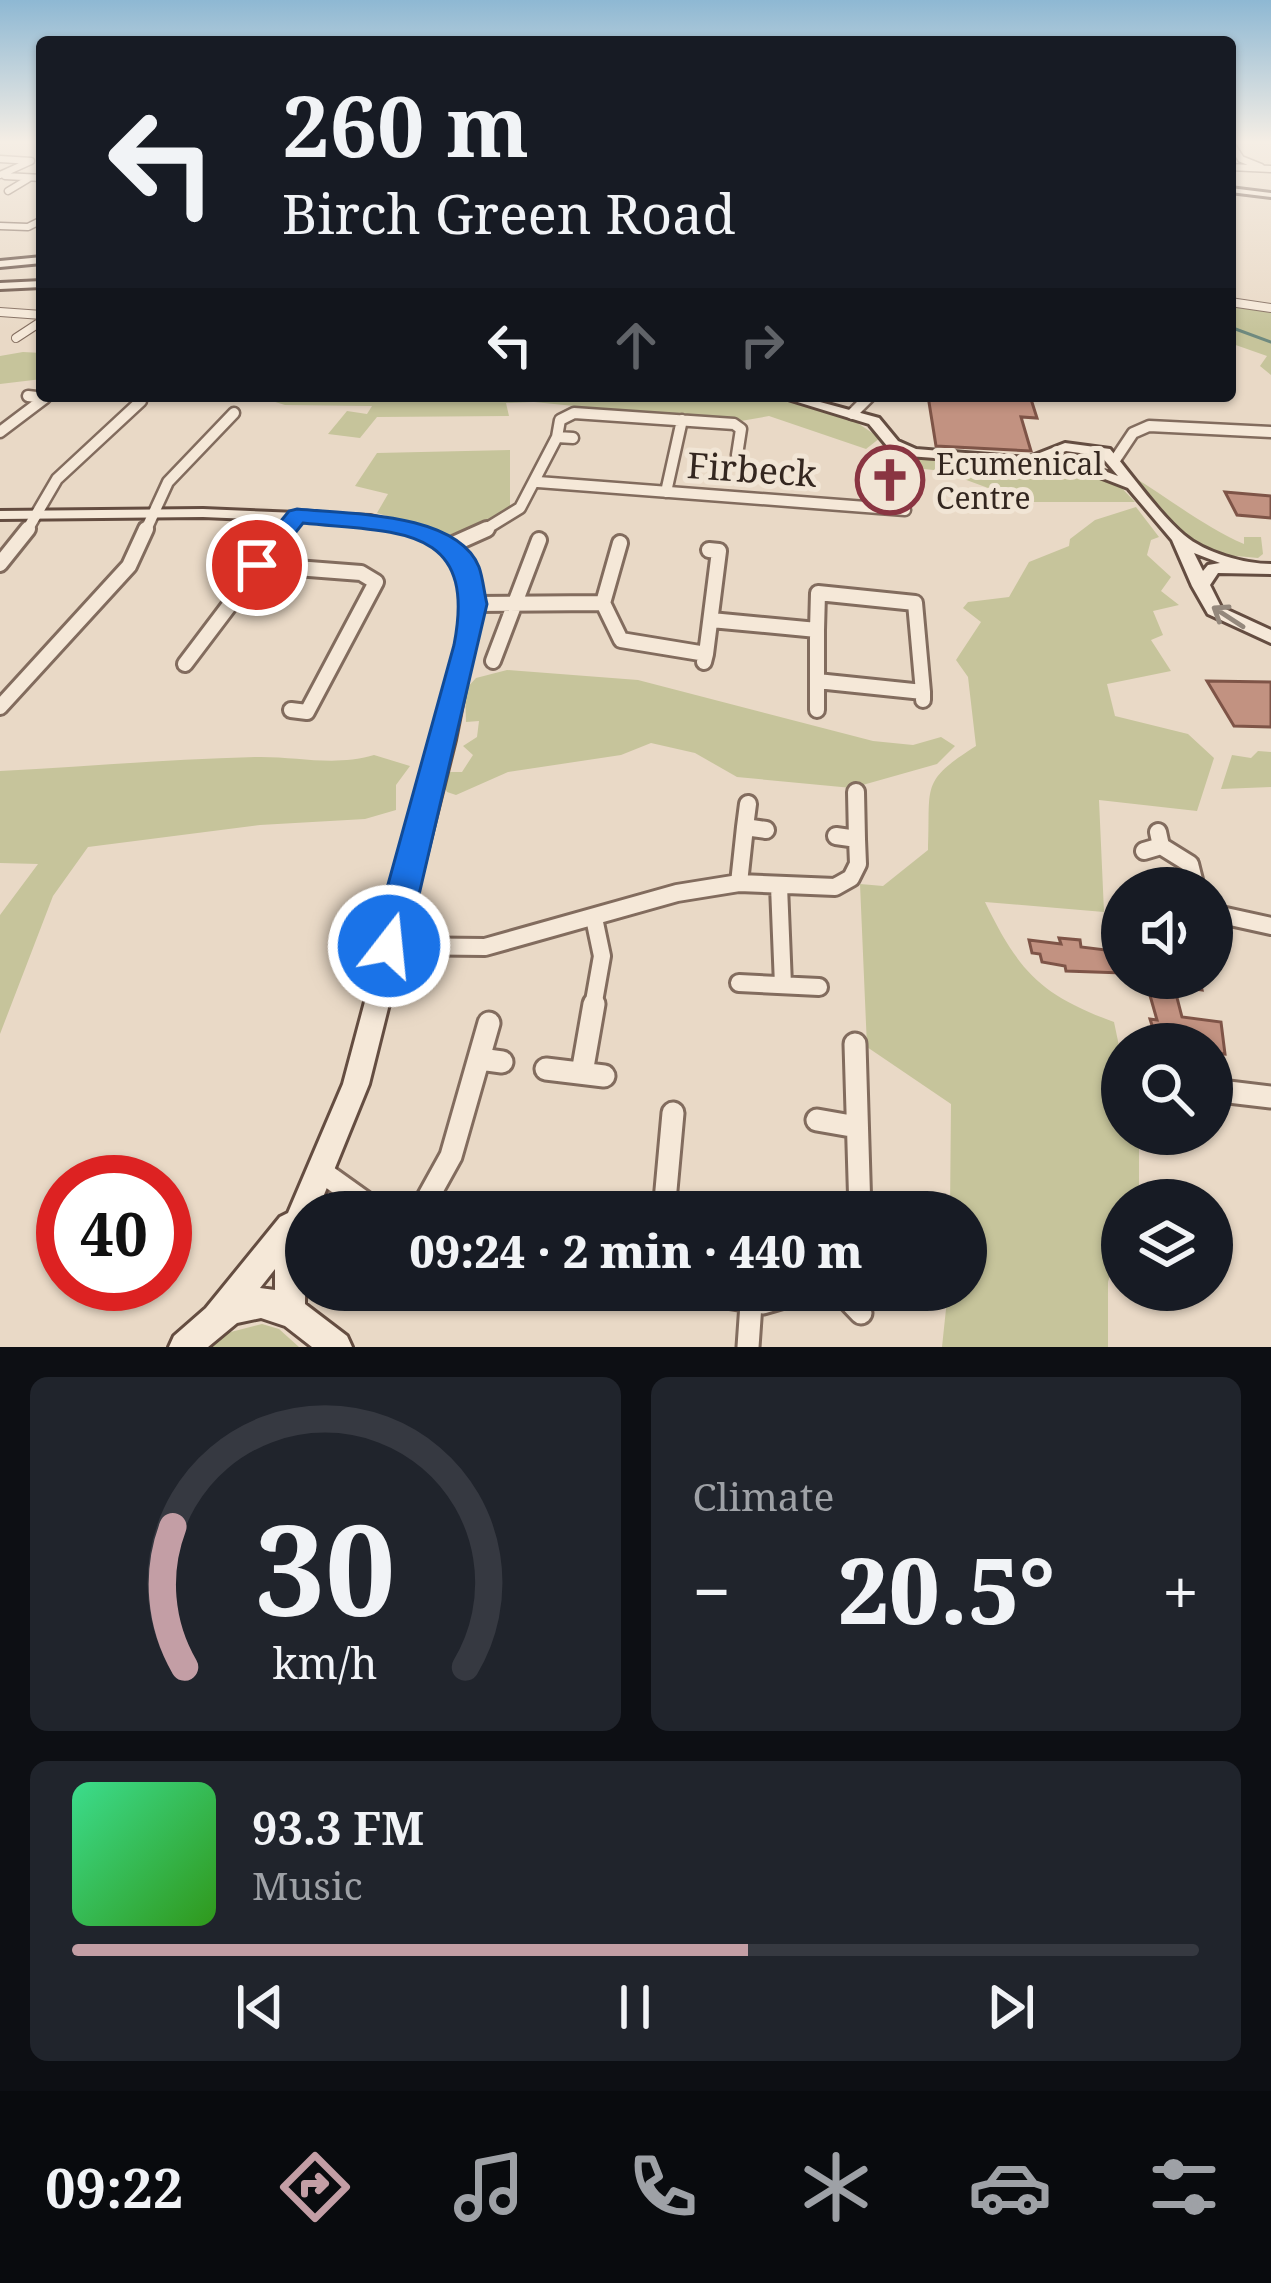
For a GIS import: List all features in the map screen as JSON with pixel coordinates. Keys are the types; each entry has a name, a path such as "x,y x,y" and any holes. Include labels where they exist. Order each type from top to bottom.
{"street":[{"path":"27,218 36,219"},
{"path":"0,226 28,227 36,222"},
{"path":"0,264 36,261"},
{"path":"0,286 36,284"},
{"path":"1236,303 1271,308"},
{"path":"3,309 36,313"},
{"path":"16,338 36,317"},
{"path":"28,396 36,397"},
{"path":"0,432 40,402"},
{"path":"0,564 42,513 57,479 140,402"},
{"path":"807,402 880,424 893,444 914,453 1079,467 1117,457 1132,433 1149,426 1271,432"},
{"path":"852,414 864,402"},
{"path":"0,707 129,566 168,482 234,413"},
{"path":"449,546 512,519 538,482 560,420 574,413 682,420"},
{"name":"Firbeck","path":"666,492 682,420 737,425 737,450 721,445"},
{"path":"557,437 573,438"},
{"path":"655,443 676,445"},
{"path":"1010,461 1053,454 1066,447 1096,449 1117,457 1131,488 1173,533 1212,557 1271,569"},
{"path":"1053,454 1131,488"},
{"name":"Firbeck","path":"538,482 905,510"},
{"path":"0,515 203,513 394,524 449,546 466,565 474,604 442,751 356,1084 312,1191"},
{"path":"185,664 297,516"},
{"path":"1173,533 1214,610 1270,637"},
{"path":"493,661 539,540"},
{"path":"620,543 603,603 620,640 705,658 719,551 709,550"},
{"path":"257,565 361,573 376,582 307,712 291,710"},
{"path":"1199,586 1214,568 1252,565"},
{"path":"817,682 923,697 915,603 818,593 817,630 817,682 817,710"},
{"path":"474,604 603,603"},
{"path":"711,620 817,630"},
{"path":"389,946 485,947 677,893 739,883 835,887 851,878 858,864 856,792"},
{"path":"739,883 748,805"},
{"path":"746,827 766,830"},
{"path":"836,836 857,839"},
{"path":"1154,843 1191,867"},
{"path":"779,886 783,985"},
{"path":"546,1069 593,1075 602,948 594,918"},
{"path":"1233,918 1271,926"},
{"path":"740,983 819,986"},
{"path":"432,1191 491,1061 489,1023"},
{"path":"855,1045 859,1191"},
{"path":"1233,1092 1271,1097"},
{"path":"666,1191 674,1112"},
{"path":"818,1120 857,1126"},
{"path":"322,1172 349,1191"},
{"path":"190,1341 285,1229"},
{"path":"190,1341 253,1304 285,1307"},
{"path":"294,1311 326,1342"},
{"path":"748,1347 751,1311"}],"shaded area":[{"path":"1236,305 1271,313 1271,375 1260,366 1267,356 1236,345"},
{"path":"36,353 36,380 0,384 0,356"},
{"path":"275,402 534,402 506,403 509,416 377,417 360,438 328,434 347,411 367,414 372,406"},
{"path":"534,402 796,402 844,414 880,438 866,449 769,416 735,422"},
{"path":"510,450 510,511 449,535 377,513 388,494 355,486 377,453"},
{"path":"883,451 900,460 938,458 1096,475 1119,485 1135,502 1026,502 942,471 873,463 869,452"},
{"path":"1132,476 1244,544 1244,537 1261,537 1263,554 1258,558 1214,554 1184,537"},
{"path":"1136,507 1159,537 1151,540 1147,555 1171,577 1161,591 1179,605 1153,611 1163,635 1151,640 1171,671 1107,684 1115,716 1188,734 1214,758 1197,811 1099,800 1101,912 985,902 1009,946 1035,978 1068,1002 1114,1022 1101,1023 1101,1155 1139,1155 1139,1179 1101,1179 1101,1311 1108,1311 1108,1347 942,1347 946,1311 987,1311 987,1191 950,1191 951,1104 867,1047 860,884 883,886 928,850 932,788 945,768 976,746 968,677 956,660 981,622 963,608 968,602 1009,597 1029,562 1069,546 1070,539 1095,520"},
{"path":"507,670 638,680 873,741 913,745 941,737 955,746 937,764 852,788 737,777 695,753 651,743 621,755 508,772 456,795 447,792 443,784 449,772 462,772 473,755 463,746 477,737 479,721 466,722 465,690 476,678"},
{"path":"1258,751 1271,752 1271,787 1221,789 1232,755 1251,758"},
{"path":"374,755 410,766 396,785 396,810 365,819 260,825 88,847 53,896 0,1034 0,915 38,864 0,863 0,771 191,759 344,760"},
{"path":"262,1324 279,1329 299,1347 205,1347 223,1334"}],"building":[{"path":"929,402 1032,402 1037,418 1021,417 1031,451 936,446"},
{"name":"Ecumenical Centre","path":"865,466 912,469 914,498 866,494"},
{"path":"1225,492 1271,496 1271,518 1237,515"},
{"path":"1207,681 1271,682 1271,727 1234,726"},
{"path":"1059,938 1080,940 1081,947 1101,949 1101,972 1066,971 1065,966 1042,962 1040,954 1032,953 1029,940 1061,944"},
{"path":"1151,999 1177,999 1182,1017 1221,1023 1151,1023 1150,1019 1157,1020"}],"waterway":[{"path":"1236,329 1271,342"}],"place":[{"name":"Ecumenical Centre","path":"890,480"}],"route":[{"path":"257,565 297,516 407,527 440,540 466,565 474,604 467,645 389,946"}]}
